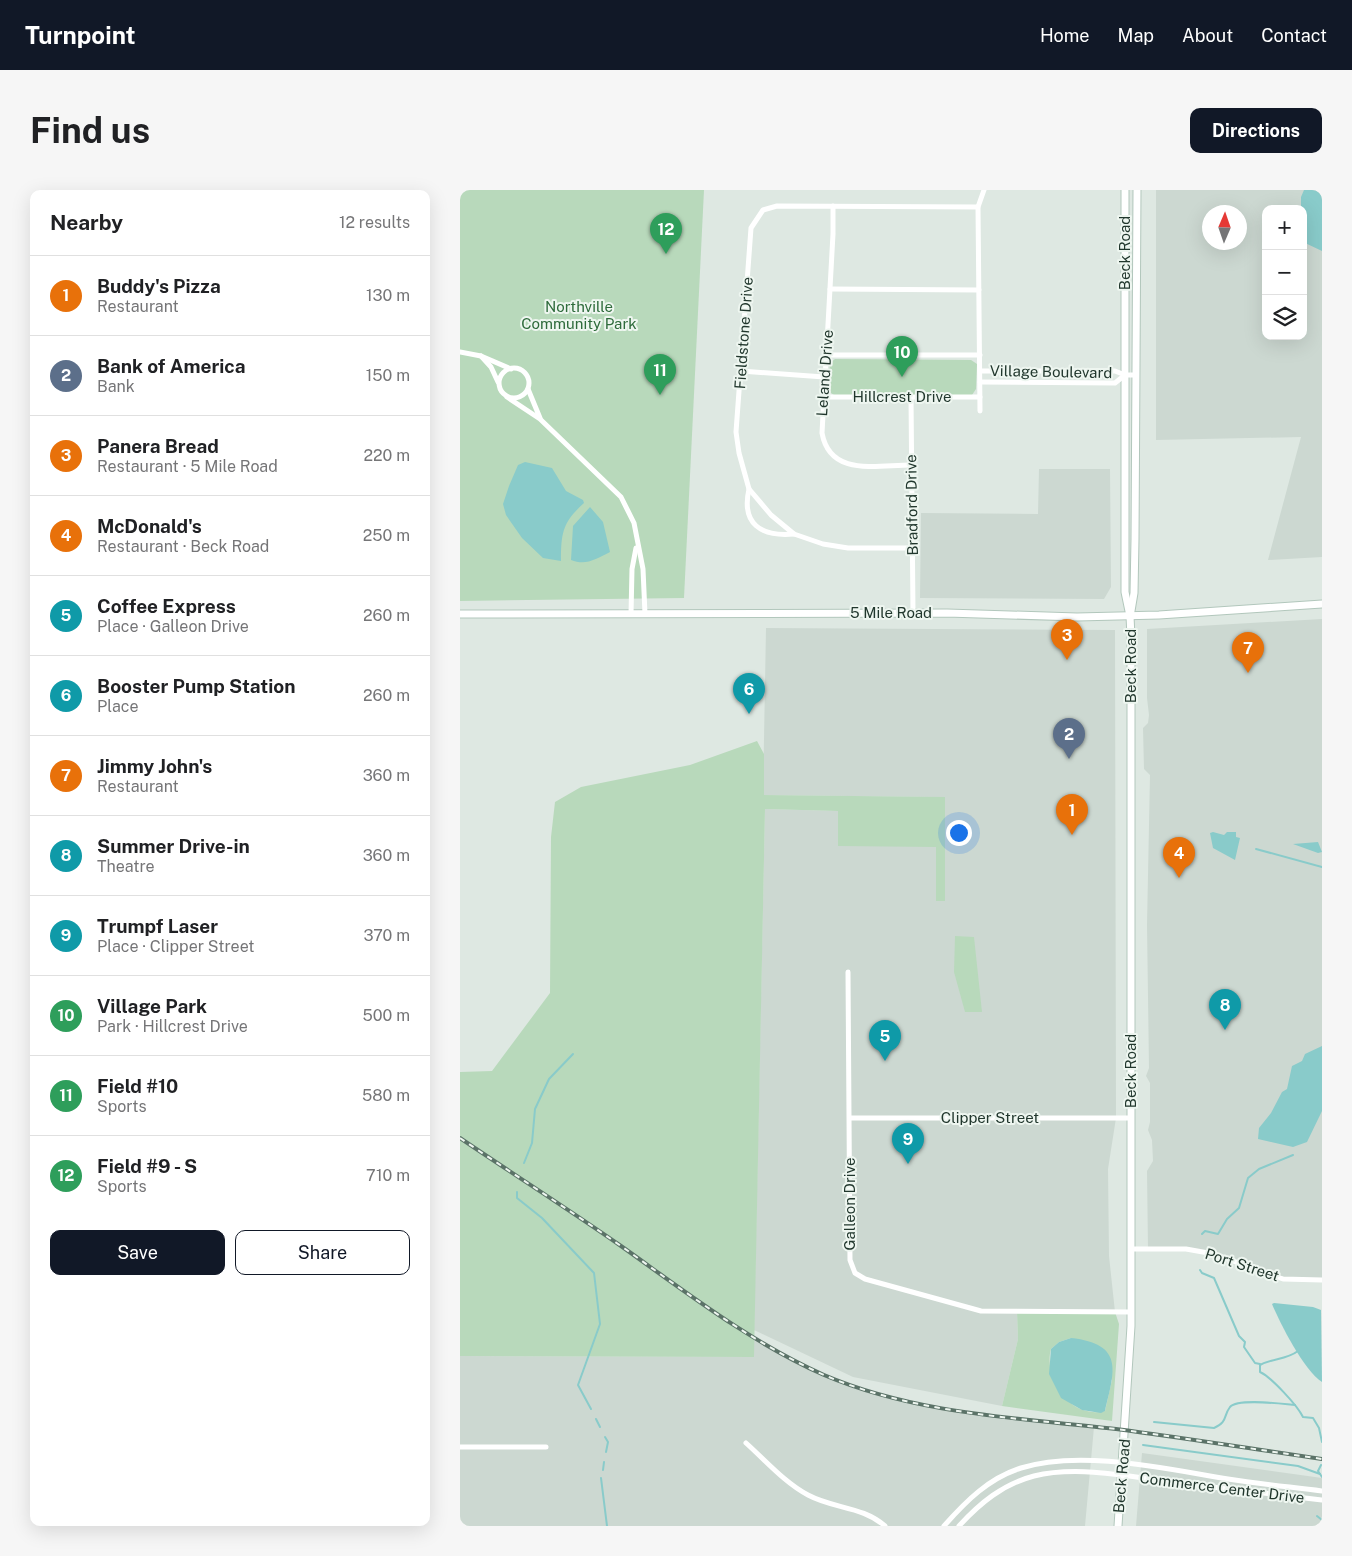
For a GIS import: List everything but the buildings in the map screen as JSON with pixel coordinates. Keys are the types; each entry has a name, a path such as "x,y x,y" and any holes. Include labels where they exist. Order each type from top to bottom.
{"main road":[{"name":"Beck Road","path":"1125,190 1125,592 1130,616"},
{"name":"Beck Road","path":"1118,1526 1131,1312 1130,616 1134,593 1138,190"},
{"name":"5 Mile Road","path":"460,614 913,613 1130,616 1322,604"}],"street":[{"path":"980,411 978,207 984,190"},
{"name":"Fieldstone Drive","path":"913,548 848,548 823,544 794,534 771,514 749,489 739,453 736,432 751,228 763,210 777,206 978,207"},
{"name":"Leland Drive","path":"833,206 823,397 822,433 824,444 829,454 842,464 911,465"},
{"path":"830,289 979,290"},
{"path":"460,352 481,356 512,369 521,370 527,376 528,390 540,419"},
{"path":"826,355 980,355"},
{"path":"481,356 491,367 499,386 507,397 540,419 621,497 634,523 643,569 645,614"},
{"path":"499,386 504,373 512,369"},
{"path":"741,371 824,377"},
{"name":"Village Boulevard","path":"980,371 1115,371 1125,375 1115,383 980,382"},
{"path":"1125,375 1136,375"},
{"path":"507,397 521,396 528,390"},
{"name":"Hillcrest Drive","path":"823,397 980,397"},
{"name":"Bradford Drive","path":"911,397 913,613"},
{"path":"749,489 746,504 750,517 759,530 777,536 794,534"},
{"path":"631,614 632,569 637,545"},
{"name":"Galleon Drive","path":"848,972 850,1260 852,1269 859,1277 981,1311 1131,1312"},
{"name":"Clipper Street","path":"850,1118 1131,1118"},
{"name":"Port Street","path":"1131,1249 1186,1249 1214,1254 1283,1279 1322,1280"},
{"path":"746,1443 801,1492 820,1500 863,1511 885,1526"},
{"path":"460,1447 546,1447"},
{"path":"1071,1472 1072,1461"},
{"name":"Commerce Center Drive","path":"944,1526 968,1499 995,1479 1035,1464 1072,1461 1123,1464 1322,1491"},
{"name":"Commerce Center Drive","path":"959,1526 976,1508 999,1490 1035,1476 1071,1472 1122,1476 1322,1500"}],"shaded area":[{"path":"1156,190 1322,190 1322,557 1268,560 1301,437 1156,440"},
{"path":"1039,469 1110,469 1111,587 1104,599 920,598 921,513 1038,514"},
{"path":"1322,619 1322,1280 1294,1280 1186,1249 1148,1249 1147,1171 1153,1161 1152,1140 1148,1130 1150,1122 1150,1083 1146,1076 1149,1068 1147,925 1150,775 1144,769 1143,728 1148,723 1149,715 1147,698 1147,629"},
{"path":"766,628 1115,630 1116,1118 1108,1169 1109,1256 1115,1312 1017,1312 1018,1339 1002,1406 853,1377 754,1330 765,809 838,811 838,846 934,797 763,795"},
{"path":"754,1337 825,1375 870,1391 923,1404 1023,1420 1094,1427 1085,1526 460,1526 460,1356 753,1357"},
{"path":"1142,1453 1322,1478 1322,1526 1136,1526"}],"green space":[{"name":"Northville Community Park","path":"460,190 704,190 684,598 460,601"},
{"path":"835,359 971,360 977,364 976,389 972,395 834,395 828,391 828,387 830,363"},
{"path":"757,741 764,754 764,795 945,797 945,901 936,901 936,847 838,846 838,811 765,809 754,1357 460,1356 460,1072 492,1071 550,993 551,837 555,802 581,787 690,765"},
{"path":"955,936 974,937 982,1012 965,1012 954,972"},
{"path":"1017,1312 1115,1312 1119,1324 1112,1421 1002,1406 1018,1339","holes":["1071,1338 1112,1380 1105,1411 1092,1412 1081,1409 1070,1403 1055,1384 1051,1372 1051,1349 1059,1342"]}],"water":[{"path":"1304,190 1322,190 1322,251 1307,244 1307,205 1301,205 1301,197"},
{"path":"525,462 552,468 566,491 583,500 584,503 567,522 563,535 561,561 543,558 522,538 506,515 503,504 509,486 518,465"},
{"path":"590,507 603,522 610,552 591,561 576,562 571,560 573,526"},
{"path":"1227,832 1236,832 1236,837 1240,838 1235,860 1213,848 1210,833 1224,835"},
{"path":"1318,842 1322,852 1318,853 1293,844"},
{"path":"1322,1046 1322,1111 1307,1142 1293,1147 1258,1139 1259,1128 1271,1113 1282,1092 1287,1089 1292,1066 1302,1061 1305,1054"},
{"path":"1272,1304 1313,1307 1321,1310 1322,1382 1308,1368 1293,1346"},
{"path":"1071,1338 1088,1341 1100,1346 1108,1353 1112,1361 1111,1383 1105,1411 1101,1413 1082,1410 1061,1398 1049,1374 1051,1349 1059,1342"}],"waterway":[{"path":"1256,849 1322,867"},
{"path":"524,1163 532,1143 535,1109 549,1079 573,1054"},
{"path":"1202,1234 1205,1231 1218,1234 1227,1219 1239,1208 1248,1178 1259,1169 1293,1155"},
{"path":"517,1192 517,1198 542,1218 594,1273 600,1324 578,1385 591,1409"},
{"path":"1200,1270 1202,1273 1214,1278 1239,1336 1245,1342 1244,1347 1255,1363 1260,1365"},
{"path":"1260,1365 1289,1356 1298,1351"},
{"path":"1260,1366 1260,1372 1271,1379 1303,1417 1313,1418 1319,1428 1322,1442"},
{"path":"1154,1422 1214,1428 1223,1421 1230,1407 1235,1404 1261,1402 1295,1405"},
{"path":"596,1419 600,1427"},
{"path":"605,1437 608,1442 606,1452"},
{"path":"1143,1445 1298,1466 1320,1474"},
{"path":"603,1470 604,1462"},
{"path":"1321,1465 1318,1471 1322,1477"},
{"path":"601,1478 607,1526"},
{"path":"1317,1516 1322,1520"}],"railway":[{"path":"460,1138 601,1232 744,1332 824,1375 859,1388 931,1406 1005,1417 1116,1429 1322,1459"}],"place":[{"name":"Field #9 - S","path":"666,254"},
{"name":"Village Park","path":"902,377"},
{"name":"Field #10","path":"660,395"},
{"name":"Panera Bread","path":"1067,660"},
{"name":"Jimmy John's","path":"1248,673"},
{"name":"Booster Pump Station","path":"749,714"},
{"name":"Bank of America","path":"1069,759"},
{"name":"Buddy's Pizza","path":"1072,835"},
{"name":"McDonald's","path":"1179,878"},
{"name":"Summer Drive-in","path":"1225,1030"},
{"name":"Coffee Express","path":"885,1061"},
{"name":"Trumpf Laser","path":"908,1164"}]}
